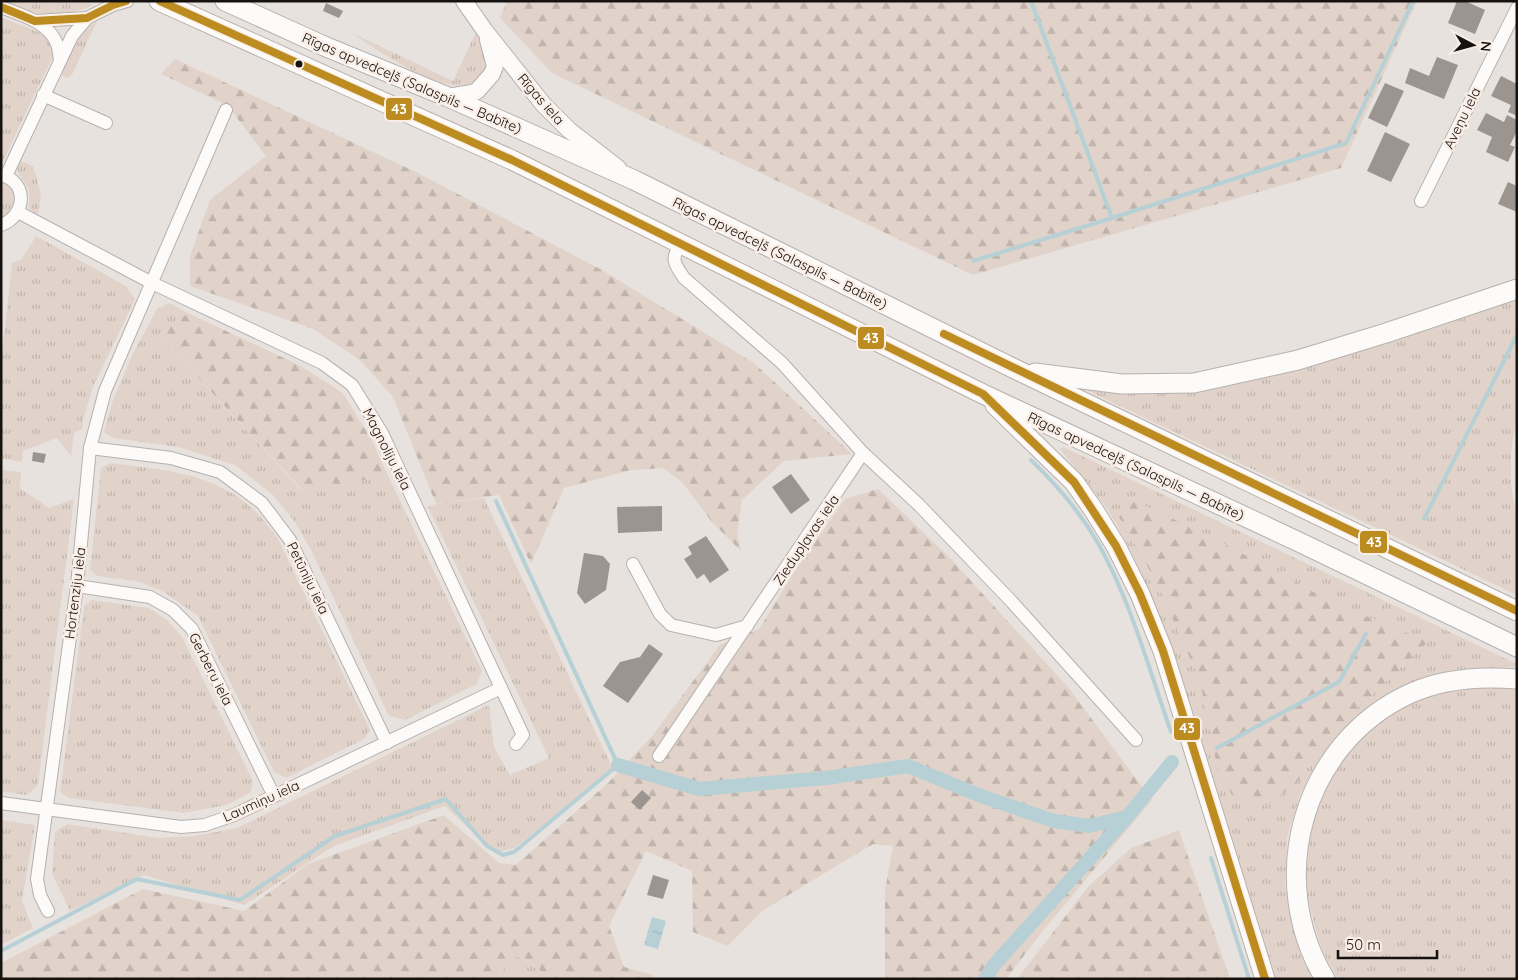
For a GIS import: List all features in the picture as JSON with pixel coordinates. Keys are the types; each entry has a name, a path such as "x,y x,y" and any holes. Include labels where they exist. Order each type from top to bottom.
{"highway":[{"name":"Rīgas apvedceļš (Salaspils — Babīte)","path":"159,1 512,160 983,394 1299,542 1517,647"},
{"name":"Rīgas apvedceļš (Salaspils — Babīte)","path":"225,1 324,46 448,97 634,180 1019,372 1517,611"},
{"path":"1019,372 1122,384 1194,383 1298,360 1386,333 1517,288"},
{"path":"983,394 1074,482 1116,546 1140,594 1163,651 1265,979"},
{"path":"1325,979 1318,967 1303,927 1296,885 1296,859 1300,829 1315,787 1330,763 1369,719 1380,710 1410,693 1463,678 1517,679"}],"main road":[{"name":"Rīgas iela","path":"464,1 543,104 569,130 634,180"},
{"path":"448,97 472,94 492,74 495,66 485,30"}],"street":[{"path":"35,21 87,18 113,5 128,1"},
{"path":"1,7 35,21 51,32 58,45 60,60"},
{"name":"Aveņu iela","path":"1420,201 1517,8"},
{"path":"1,225 12,220 18,212 21,202 20,191 15,182 4,175 72,36 87,18"},
{"path":"43,95 106,123"},
{"name":"Hortenziju iela","path":"48,911 40,895 37,879 76,586 90,448 105,391 226,110"},
{"name":"Magnoliju iela","path":"18,212 152,283 322,363 352,385 382,433 523,735 516,744"},
{"path":"680,245 675,253 674,262 684,278 782,364 864,453 919,505 1012,602 1136,740"},
{"name":"Petūniju iela","path":"90,448 171,458 220,472 262,503 290,540 387,743"},
{"name":"Ziedupļavas iela","path":"659,756 864,453"},
{"path":"633,564 660,614 671,625 716,635 747,626"},
{"name":"Gerberu iela","path":"76,586 150,598 173,610 192,629 274,796"},
{"name":"Laumiņu iela","path":"1,803 180,827 205,826 234,815 501,688"}],"green space":[{"path":"3,1 83,1 93,5 70,13 48,14 26,10"},
{"path":"507,1 1417,1 1341,168 973,275 552,73 500,18"},
{"path":"1,17 43,34 50,44 53,56 1,165"},
{"path":"97,21 72,75 67,78 59,74 79,34"},
{"path":"477,30 486,51 486,69 484,74 473,84 458,85 439,82 398,63 352,33 453,81"},
{"path":"175,59 420,174 600,269 754,363 852,454 784,461 742,500 737,533 741,551 712,522 682,482 663,468 631,470 564,488 531,564 499,495 436,504 393,397 360,360 313,329 190,286 190,256 210,200 266,156 227,105 161,74"},
{"path":"21,161 33,166 41,194 38,216 29,208 29,191 17,170"},
{"path":"1,182 12,190 15,200 11,210 1,219"},
{"path":"36,236 126,286 135,299 93,387 83,420 83,428 74,433 71,456 57,438 23,451 22,462 1,458 1,365 12,263 22,259"},
{"path":"1517,296 1517,416 1511,451 1511,484 1517,520 1517,595 1082,388 1181,388"},
{"path":"170,303 188,313 159,335 302,491 388,476 482,671 477,684 405,720 389,716 312,552 295,522 272,494 235,465 178,447 113,438 104,432 112,403 133,353 157,309"},
{"path":"188,313 301,366 343,393 371,439 388,476 303,491 159,335"},
{"path":"1063,447 1517,664 1516,667 1453,670 1418,681 1388,696 1349,726 1318,761 1300,795 1287,837 1285,885 1293,926 1307,965 1315,979 1276,979 1176,663 1154,602 1137,563 1116,524 1100,499 1060,449"},
{"path":"111,463 171,471 209,482 227,490 244,501 262,518 278,539 370,730 364,739 286,778 274,772 198,616 164,592 137,581 97,576 90,570 101,468"},
{"path":"1,470 21,472 20,488 49,508 74,499 38,785 27,795 1,791"},
{"path":"878,489 949,557 1067,686 1152,800 1042,932 1006,979 885,979 885,891 893,846 873,844 762,911 728,946 693,932 692,871 646,851 609,926 624,967 653,975 654,979 554,979 517,956 494,979 1,979 1,963 143,889 244,911 308,864 444,815 499,863 516,865 608,783 653,735 720,645 759,629 793,574 845,499"},
{"path":"484,498 614,771 514,848 495,853 445,806 334,846 244,905 144,875 70,911 52,874 55,832 67,824 159,838 195,836 237,828 489,705 494,747 510,775 549,758 428,507 436,504"},
{"path":"1134,501 1212,537 1328,600 1428,642 1336,729 1296,784 1270,803 1232,795 1218,771 1200,681 1156,581 1119,517"},
{"path":"92,600 149,608 168,621 182,637 253,781 250,793 226,805 184,813 69,798 60,792 84,607"},
{"path":"1463,686 1517,688 1517,979 1339,979 1327,960 1318,938 1307,889 1306,872 1309,839 1312,823 1324,790 1354,745 1381,721 1414,702"},
{"path":"1,820 35,825 22,901 33,928 1,945"},
{"path":"1179,830 1230,979 1017,979 1088,887 1131,848"},
{"path":"517,956 554,979 494,979"}],"water":[{"path":"652,917 666,921 658,949 644,945"}],"building":[{"path":"1457,1 1465,1 1485,10 1475,34 1448,23"},
{"path":"326,3 343,11 339,18 323,11"},
{"path":"1437,57 1458,65 1444,99 1405,83 1410,68 1429,76"},
{"path":"1501,76 1517,84 1517,116 1508,112 1511,105 1491,96"},
{"path":"1385,83 1404,91 1387,127 1368,118"},
{"path":"1486,113 1504,122 1507,115 1517,120 1517,131 1510,145 1515,147 1508,162 1486,152 1492,137 1477,130"},
{"path":"1385,132 1410,144 1391,182 1367,171"},
{"path":"1508,182 1517,186 1517,212 1498,204"},
{"path":"33,452 46,454 44,463 32,461"},
{"path":"791,474 810,500 791,514 772,487"},
{"path":"662,506 662,531 618,533 617,507"},
{"path":"706,536 729,570 710,583 704,574 697,579 684,559 692,554 688,547"},
{"path":"584,553 603,556 610,564 606,590 585,604 577,593"},
{"path":"649,644 663,654 628,703 603,686 620,662 640,657"},
{"path":"642,790 651,798 640,810 631,802"},
{"path":"653,875 669,880 663,899 647,895"}],"waterway":[{"path":"1031,1 1112,218"},
{"path":"973,261 1346,143 1413,1"},
{"path":"1424,519 1517,335"},
{"path":"1031,460 1076,510 1110,565 1139,636 1171,732"},
{"path":"1,951 137,879 240,900 335,836 446,799 487,846 503,855 514,852 618,765 496,501"},
{"path":"1217,748 1339,682 1366,634"},
{"path":"985,979 994,965 1127,817 1172,762"},
{"path":"618,765 699,789 826,778 908,766 981,796 1054,821 1089,826 1127,817"},
{"path":"1211,858 1249,979"}],"transit line":[{"name":"43","path":"1,7 35,21 87,18 113,5 126,1"},
{"name":"43","path":"160,1 512,160 983,394 1074,482 1116,546 1140,594 1163,651 1265,979"},
{"name":"43","path":"944,334 1517,611"}]}
